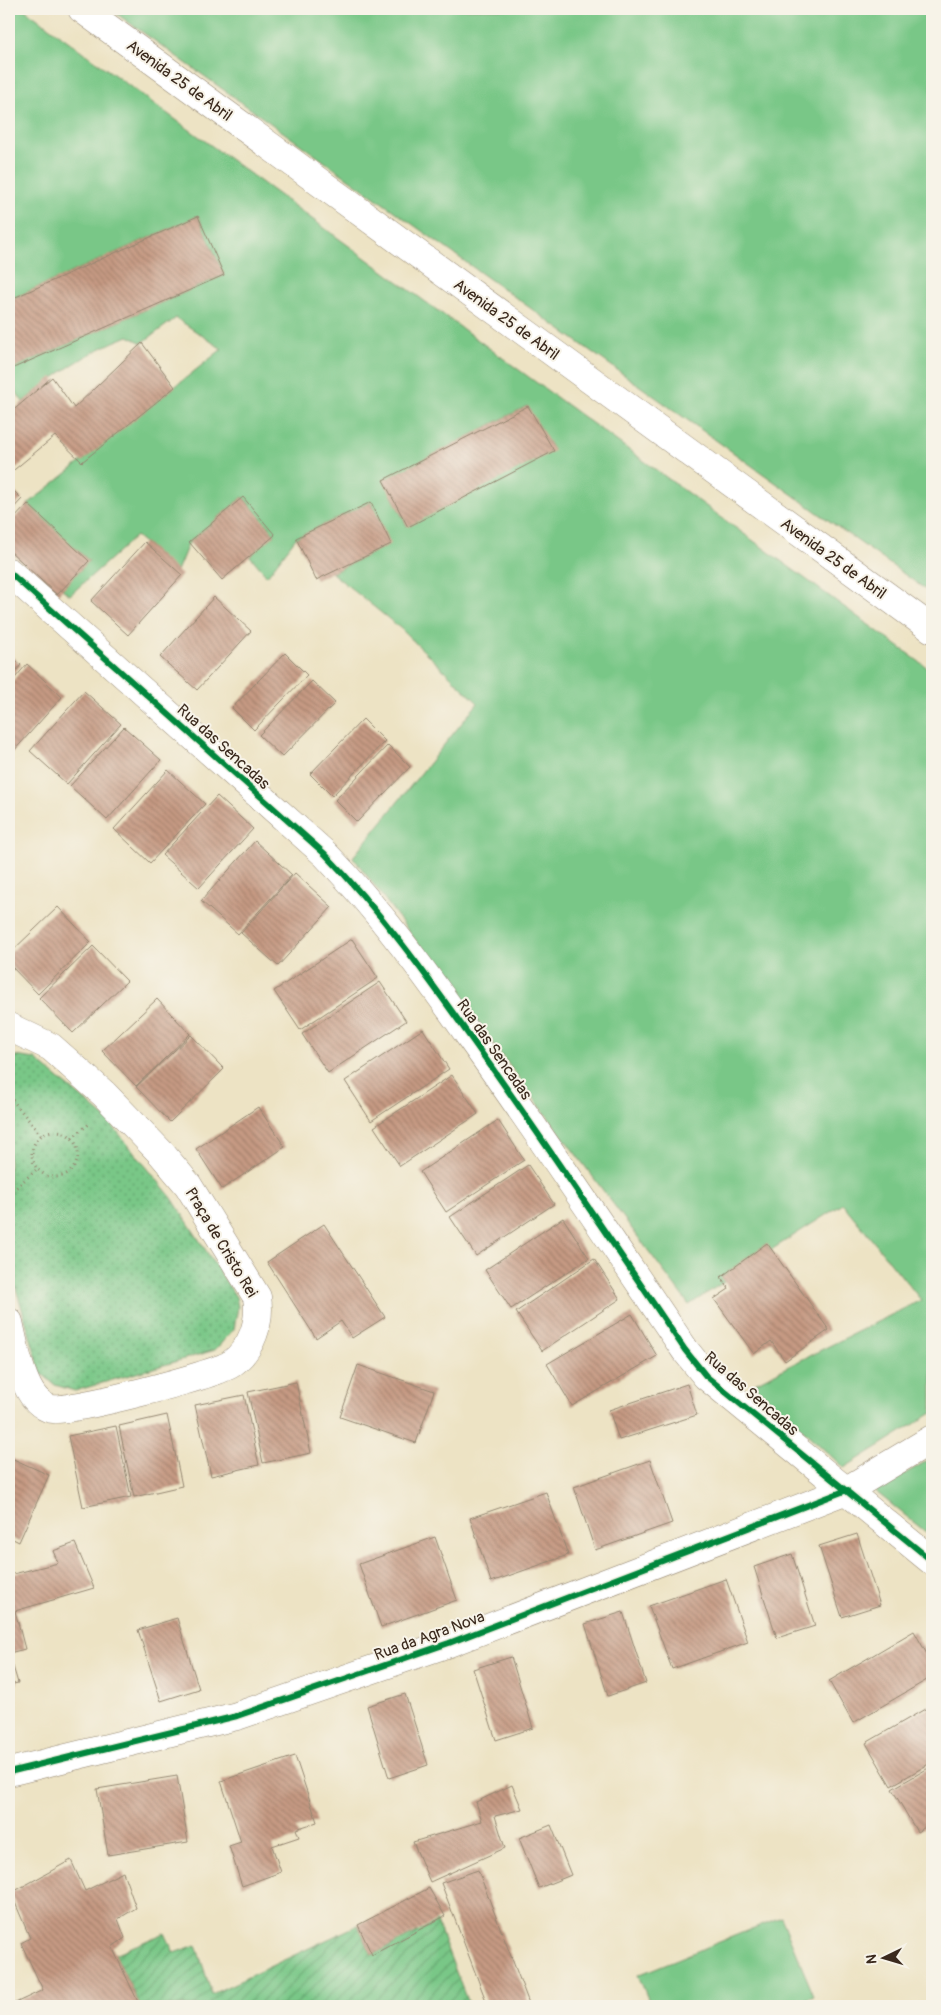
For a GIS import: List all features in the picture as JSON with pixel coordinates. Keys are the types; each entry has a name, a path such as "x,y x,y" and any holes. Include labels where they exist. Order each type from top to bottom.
{"street":[{"name":"Avenida 25 de Abril","path":"82,9 932,629"},
{"name":"Rua das Sencadas","path":"9,572 325,854 361,891 404,945 489,1063 690,1357 706,1376 932,1561"},
{"name":"Praça de Cristo Rei","path":"9,1027 51,1047 104,1094 162,1154 188,1185 257,1297 259,1312 256,1329 241,1354 230,1365 209,1374 135,1393 54,1410 41,1404 32,1394 22,1374 9,1322"},
{"name":"Rua da Agra Nova","path":"9,1772 237,1716 449,1643 847,1490 932,1439"}],"path":[{"path":"9,1096 41,1135"},
{"path":"55,1130 68,1135 77,1148 78,1155 72,1169 58,1177 50,1176 37,1168 33,1162 33,1148 41,1135 55,1130"},
{"path":"9,1194 37,1168"}],"green space":[{"path":"9,9 24,9 932,671 932,1413 844,1468 753,1384 921,1300 843,1204 771,1250 766,1244 721,1277 724,1282 689,1305 353,857 478,703 400,628 332,573 390,544 371,502 296,538 267,576 250,556 275,534 243,497 189,542 177,571 136,536 70,595 62,589 89,561 28,504 222,349 176,318 142,343 128,336 86,356 47,382 23,402 9,381 9,370 224,275 198,216 9,300","holes":["527,406 553,450 407,526 384,480"]},
{"path":"110,9 932,9 932,594"},
{"path":"9,1055 35,1059 107,1119 172,1198 236,1297 238,1307 234,1329 215,1350 75,1391 55,1385 41,1373 9,1265"},
{"path":"932,1458 932,1537 875,1491"},
{"path":"781,1917 814,1996 788,2006 651,2006 638,1975"},
{"path":"437,1922 469,2006 140,2006 115,1954 165,1933 174,1953 196,1945 212,1994 358,1925 372,1955"}],"building":[{"path":"198,216 224,275 9,370 9,300"},
{"path":"142,343 175,387 82,462 55,436 9,474 9,414 52,377 74,408"},
{"path":"528,406 554,451 408,527 383,480"},
{"path":"9,486 22,499 9,513"},
{"path":"243,497 275,535 222,580 189,542"},
{"path":"371,502 391,544 316,580 296,538"},
{"path":"28,504 89,561 57,595 9,550 9,524"},
{"path":"145,542 182,575 128,635 91,601"},
{"path":"214,597 251,631 197,690 160,657"},
{"path":"285,653 307,675 254,730 232,708"},
{"path":"9,654 21,665 9,679"},
{"path":"27,664 62,697 12,753 9,749 9,685"},
{"path":"312,681 335,703 282,757 259,735"},
{"path":"84,691 121,724 67,784 30,751"},
{"path":"363,719 385,741 332,796 310,774"},
{"path":"124,727 161,760 107,820 70,786"},
{"path":"388,745 410,767 357,822 335,800"},
{"path":"168,770 205,804 150,863 114,829"},
{"path":"217,796 253,829 199,888 162,855"},
{"path":"255,841 292,875 238,934 201,901"},
{"path":"295,873 332,907 278,966 241,933"},
{"path":"58,907 91,942 38,994 9,964 9,954"},
{"path":"352,939 378,978 300,1030 274,991"},
{"path":"93,946 127,981 73,1033 39,998"},
{"path":"380,982 406,1021 328,1073 302,1034"},
{"path":"157,999 190,1034 136,1086 102,1051"},
{"path":"423,1029 449,1069 371,1121 345,1081"},
{"path":"191,1035 224,1069 170,1122 136,1087"},
{"path":"452,1075 478,1114 400,1166 374,1127"},
{"path":"258,1107 285,1147 222,1189 196,1149"},
{"path":"498,1120 524,1160 446,1212 420,1172"},
{"path":"528,1165 554,1204 476,1256 450,1217"},
{"path":"563,1218 589,1258 511,1309 485,1270"},
{"path":"324,1224 385,1317 352,1338 341,1321 316,1338 267,1262"},
{"path":"767,1243 829,1330 785,1361 771,1341 754,1354 714,1299 729,1289 721,1277"},
{"path":"594,1259 620,1299 542,1351 516,1312"},
{"path":"632,1314 657,1356 572,1406 547,1364"},
{"path":"358,1365 434,1391 416,1443 340,1417"},
{"path":"296,1382 311,1453 263,1463 248,1392"},
{"path":"687,1384 697,1415 619,1440 609,1410"},
{"path":"244,1395 259,1465 211,1476 195,1405"},
{"path":"167,1415 182,1486 134,1497 119,1426"},
{"path":"116,1426 131,1497 83,1507 68,1436"},
{"path":"9,1457 49,1475 19,1542 9,1537"},
{"path":"650,1460 672,1523 595,1550 574,1487"},
{"path":"546,1492 568,1555 491,1582 470,1518"},
{"path":"857,1534 880,1605 842,1617 819,1546"},
{"path":"435,1537 457,1600 381,1627 359,1564"},
{"path":"75,1543 94,1588 15,1611 25,1649 9,1653 9,1575 58,1563 53,1551"},
{"path":"792,1554 815,1626 777,1638 754,1567"},
{"path":"726,1579 748,1642 672,1669 649,1606"},
{"path":"623,1612 646,1683 608,1696 585,1624"},
{"path":"177,1618 199,1689 161,1701 138,1630"},
{"path":"914,1631 932,1663 932,1677 853,1723 829,1681"},
{"path":"9,1653 18,1683 9,1685"},
{"path":"511,1657 533,1728 496,1740 473,1669"},
{"path":"405,1694 428,1765 389,1778 367,1706"},
{"path":"932,1705 932,1762 891,1786 866,1743"},
{"path":"295,1756 317,1822 296,1829 299,1837 272,1846 281,1872 242,1886 229,1846 241,1842 221,1781"},
{"path":"932,1766 932,1823 917,1832 892,1789"},
{"path":"177,1776 188,1842 108,1855 97,1789"},
{"path":"512,1785 522,1809 495,1816 505,1848 430,1882 413,1842 482,1821 476,1802"},
{"path":"551,1825 571,1875 539,1888 519,1838"},
{"path":"71,1860 85,1891 123,1872 136,1908 118,1919 125,1938 112,1947 140,2006 9,2006 43,1990 21,1943 30,1938 11,1893"},
{"path":"478,1870 530,2006 488,2006 441,1883"},
{"path":"429,1888 445,1916 372,1955 358,1925"}],"cycle path":[{"path":"9,572 325,854 346,876 403,945 456,1017 554,1156 685,1350 706,1376 932,1561"},
{"path":"9,1772 237,1716 449,1643 847,1490"}]}
